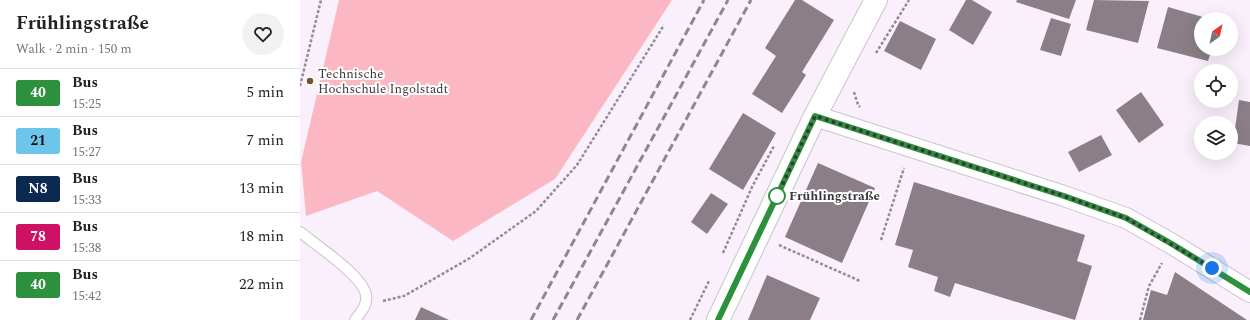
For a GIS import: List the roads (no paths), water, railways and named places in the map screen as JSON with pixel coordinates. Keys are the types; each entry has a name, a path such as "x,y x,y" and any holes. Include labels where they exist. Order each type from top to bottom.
{"street":[{"path":"718,320 815,116 876,0"},
{"path":"815,116 1126,218 1172,244 1250,292"}],"lane":[{"path":"300,232 330,254 361,283 366,296 366,305 356,320"}],"railway":[{"path":"531,320 704,0"},
{"path":"553,320 728,0"},
{"path":"577,320 751,0"}],"place":[{"name":"Technische Hochschule Ingolstadt","path":"310,81"},
{"name":"Frühlingstraße","path":"777,196"}]}
